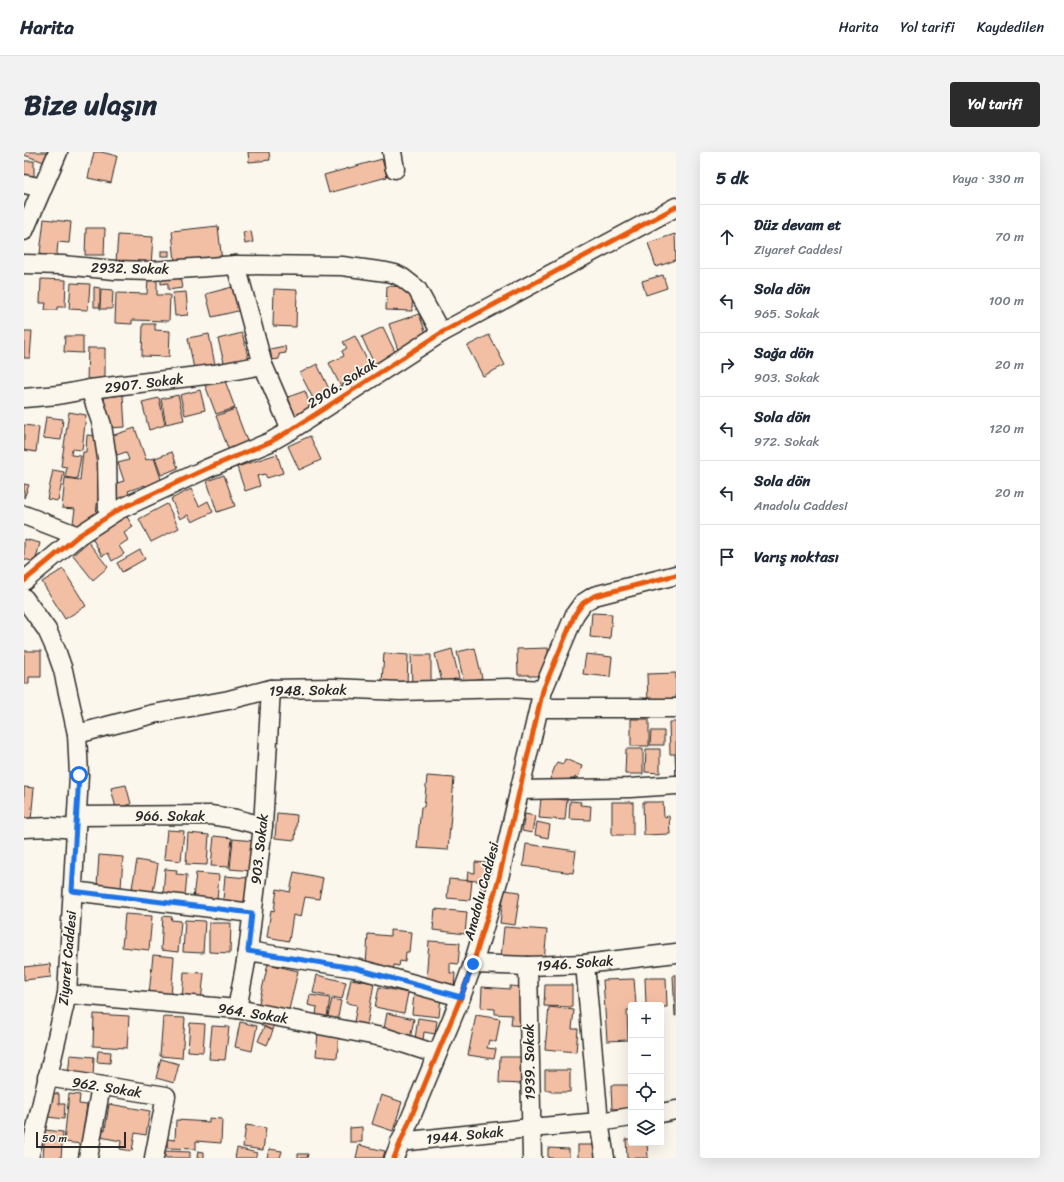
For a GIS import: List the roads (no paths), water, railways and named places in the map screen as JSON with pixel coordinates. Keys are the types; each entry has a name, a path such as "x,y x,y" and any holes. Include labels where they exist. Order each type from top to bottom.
{"street":[{"path":"24,231 58,152"},
{"path":"24,184 43,188"},
{"name":"2906. Sokak","path":"24,581 78,536 118,510 199,472 270,442 441,333 676,207"},
{"name":"2932. Sokak","path":"24,264 151,271 236,265 342,266 386,272 395,274 407,280 417,289 441,333"},
{"path":"236,265 263,365 291,430"},
{"name":"2907. Sokak","path":"24,398 58,395 214,374 263,365"},
{"path":"90,390 102,425 107,458 108,516"},
{"path":"24,516 78,536"},
{"name":"Anadolu Caddesi","path":"397,1150 461,997 473,964 499,878 543,690 575,614 586,600 598,594 676,575"},
{"name":"Ziyaret Caddesi","path":"24,598 41,622 56,650 63,670 77,734 79,775 67,994 29,1158"},
{"name":"1948. Sokak","path":"77,734 153,714 229,700 271,689 334,688 400,691 508,688 543,690"},
{"name":"903. Sokak","path":"237,1009 248,951 263,826 271,689"},
{"path":"539,708 676,708"},
{"path":"520,790 630,788 676,785"},
{"name":"966. Sokak","path":"24,828 50,827 76,823 210,815 236,819 263,826"},
{"path":"72,891 252,913"},
{"path":"248,951 354,968 461,997"},
{"name":"1946. Sokak","path":"473,964 528,966 585,964 676,953"},
{"path":"585,964 599,1122 605,1158"},
{"name":"1939. Sokak","path":"528,966 530,1128 532,1158"},
{"name":"964. Sokak","path":"67,994 237,1009 387,1038 436,1054"},
{"name":"962. Sokak","path":"47,1077 166,1096 154,1158"},
{"path":"88,1158 100,1086"},
{"path":"664,1112 676,1110"},
{"name":"1944. Sokak","path":"397,1150 530,1128 599,1122 628,1117"}]}
